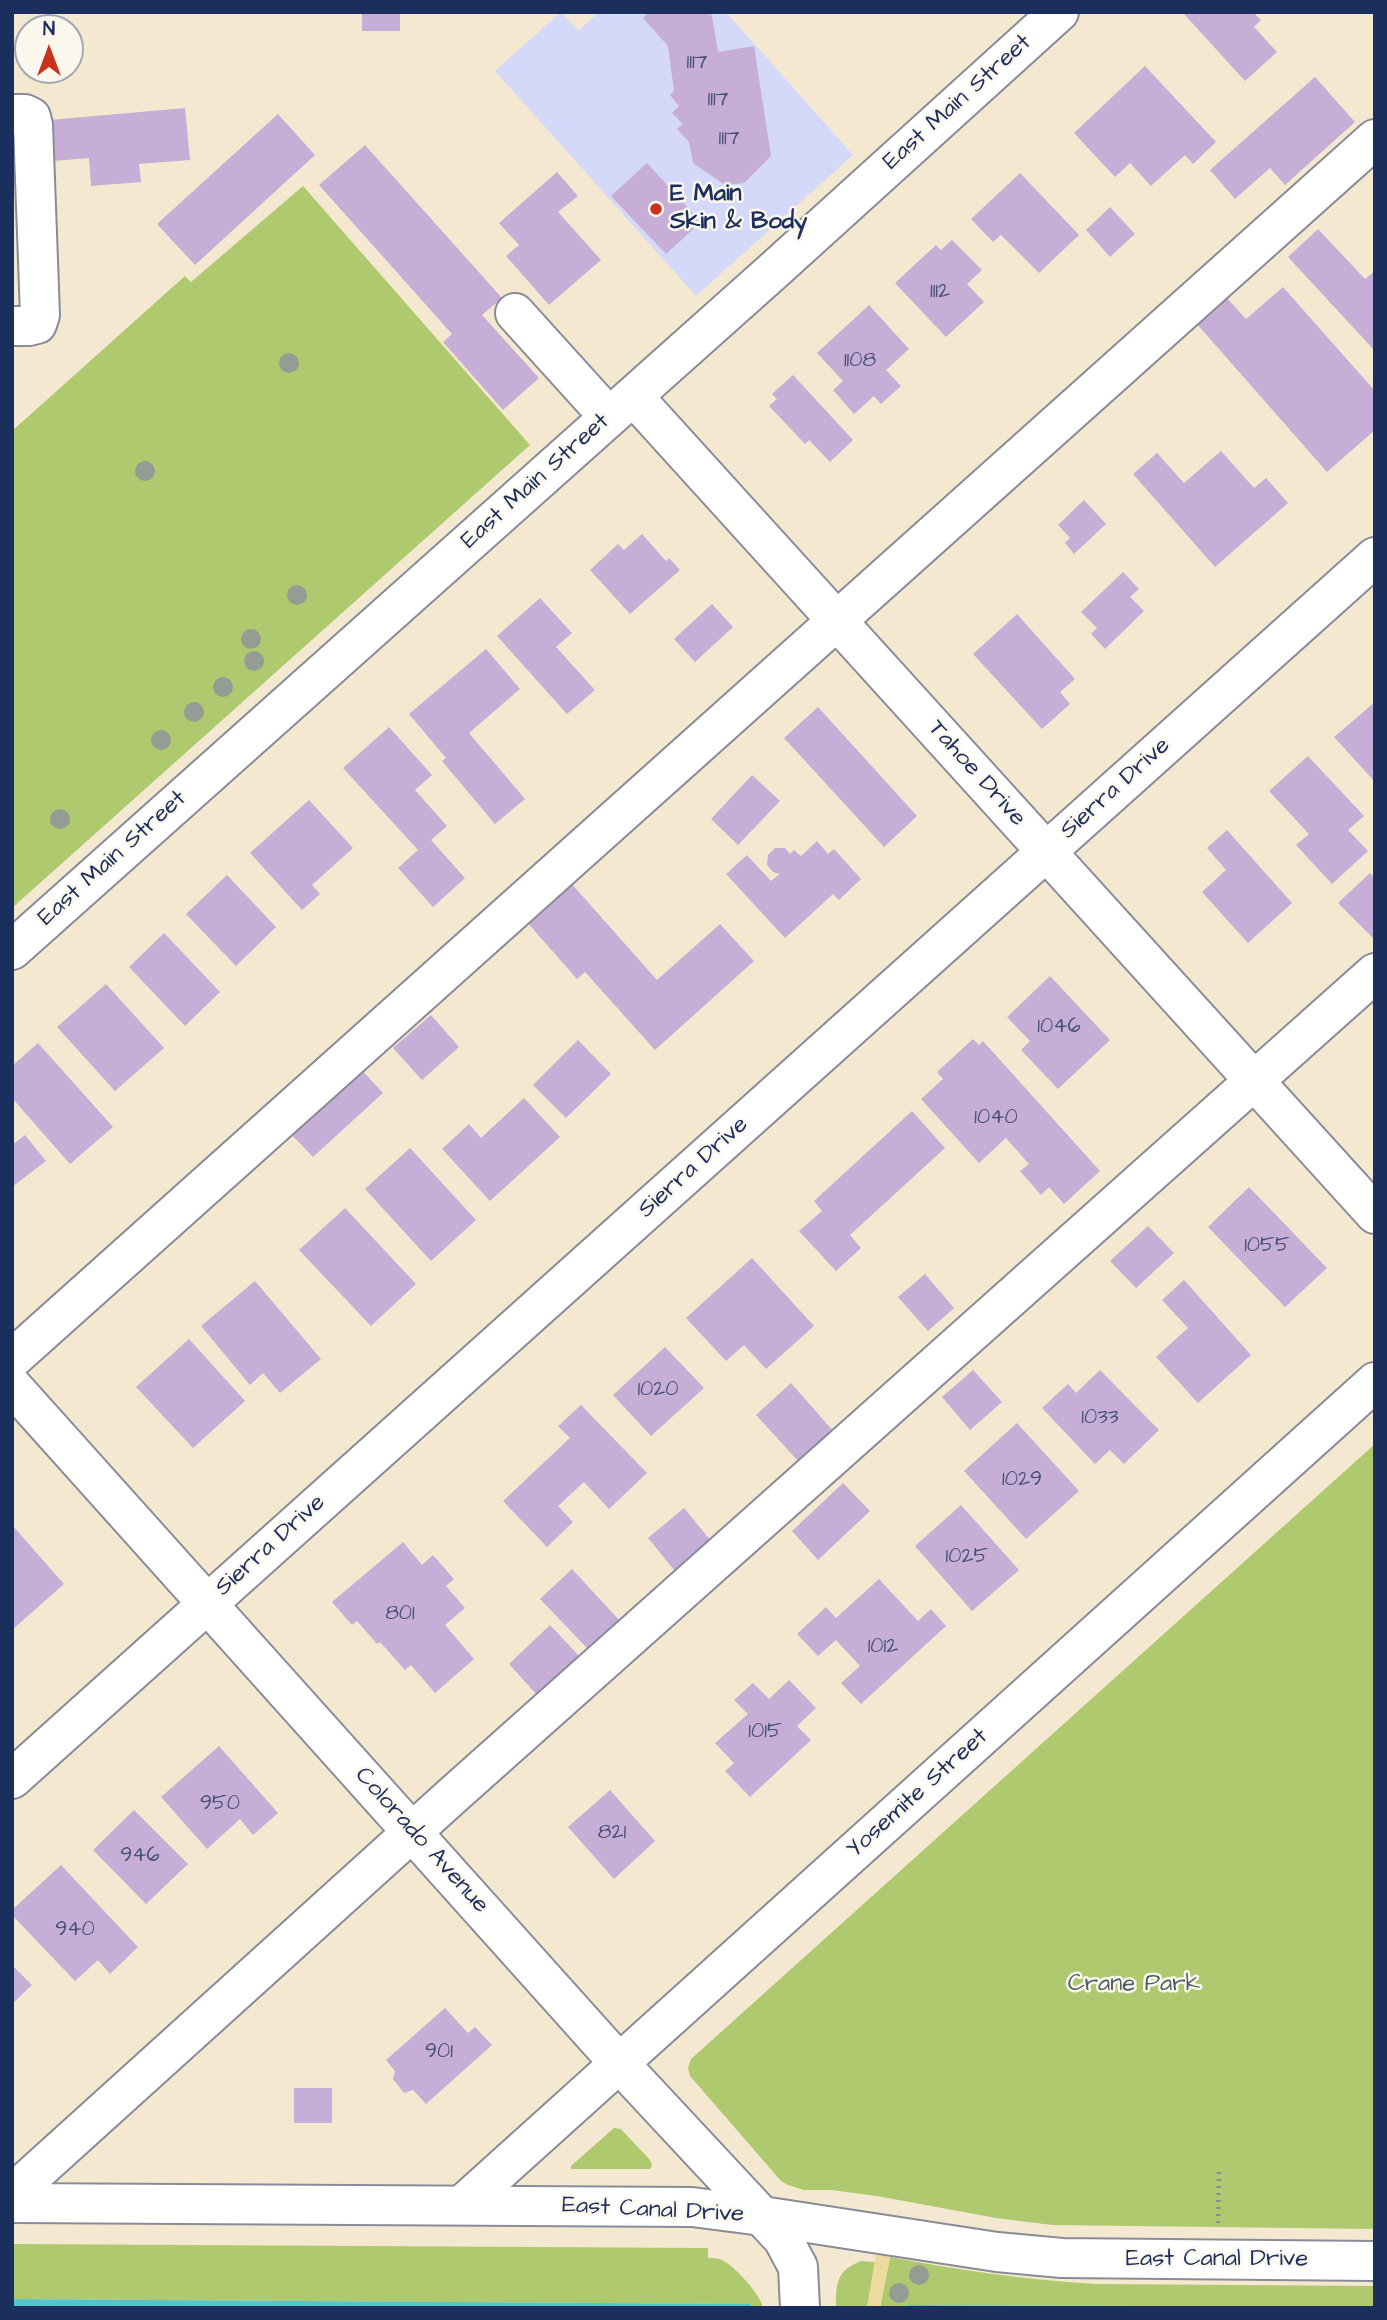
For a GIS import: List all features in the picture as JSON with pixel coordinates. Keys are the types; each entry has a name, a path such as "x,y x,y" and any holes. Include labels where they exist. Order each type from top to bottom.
{"street":[{"name":"East Main Street","path":"12,950 1059,12"},
{"path":"12,114 31,117 33,125 40,315 37,324 12,326"},
{"path":"12,1359 1375,139"},
{"name":"Tahoe Drive","path":"515,313 621,407 837,621 1375,1214"},
{"name":"Sierra Drive","path":"12,1779 1375,557"},
{"path":"12,2194 1375,973"},
{"name":"Yosemite Street","path":"462,2205 1375,1382"},
{"name":"Colorado Avenue","path":"12,1386 619,2063 783,2239 795,2258 800,2276 800,2308"},
{"name":"East Canal Drive","path":"12,2203 692,2207 997,2252 1062,2258 1375,2261"}],"path":[{"path":"1218,2224 1219,2170"}],"shaded area":[{"path":"561,12 578,31 599,12 726,12 853,155 696,296 495,71"}],"green space":[{"path":"303,186 530,445 12,908 12,431 185,276 191,282"},
{"name":"Crane Park","path":"1375,1444 1375,2229 1052,2225 996,2218 877,2196 831,2190 804,2190 781,2181 690,2076 688,2068 691,2059"},
{"path":"614,2128 621,2129 650,2160 650,2169 571,2169 571,2166"},
{"path":"12,2244 708,2248 708,2258 722,2260 735,2269 753,2289 763,2308 754,2308 750,2304 12,2299"},
{"path":"890,2257 993,2274 1097,2284 1375,2286 1375,2307 908,2305 905,2308 880,2308"},
{"path":"861,2261 875,2262 867,2308 836,2308 839,2279 847,2269"}],"sand":[{"path":"876,2254 890,2257 880,2308 867,2308"}],"water":[{"path":"12,2299 750,2304 754,2308 12,2308"},
{"path":"908,2305 1375,2307 1375,2308 905,2308"}],"building":[{"path":"362,12 400,12 400,31 362,31"},
{"path":"649,12 709,12 718,52 754,46 771,156 744,183 725,185 693,163 689,142 677,129 683,124 672,113 679,106 670,95 674,91 668,46 643,18"},
{"path":"1253,12 1261,20 1254,27 1277,52 1245,81 1184,14"},
{"path":"1145,66 1216,142 1193,164 1185,155 1151,186 1130,163 1115,177 1074,133"},
{"path":"1315,77 1355,122 1285,185 1270,168 1235,199 1210,170"},
{"path":"185,108 190,160 139,164 141,182 91,186 89,158 53,161 50,120"},
{"path":"278,114 315,155 195,265 157,224"},
{"path":"365,145 502,298 482,315 539,378 503,410 443,342 452,334 319,185"},
{"name":"E Main Skin & Body","path":"647,163 701,222 666,254 611,196"},
{"path":"557,172 578,196 558,212 601,260 549,305 506,256 519,245 499,223"},
{"path":"1020,173 1079,235 1039,273 1001,235 993,242 971,219"},
{"path":"1110,207 1135,234 1110,257 1086,230"},
{"path":"1318,229 1365,279 1375,271 1375,351 1288,257"},
{"path":"952,240 982,270 967,284 984,302 946,337 895,283 936,245 941,250"},
{"path":"1283,287 1375,391 1375,430 1327,472 1196,323 1226,297 1246,319"},
{"path":"869,305 909,349 886,370 901,386 881,404 874,396 854,414 833,390 843,381 817,353"},
{"path":"793,375 853,440 830,462 809,440 805,444 769,406 777,399 772,394"},
{"path":"1221,451 1254,488 1266,478 1288,503 1215,567 1133,474 1157,453 1184,483"},
{"path":"1084,500 1106,524 1074,554 1065,543 1070,538 1058,525"},
{"path":"642,534 666,561 669,558 680,570 630,614 590,570 618,544 624,550"},
{"path":"1123,572 1139,589 1130,597 1144,611 1105,649 1091,634 1097,628 1081,612"},
{"path":"540,598 572,633 556,647 595,690 567,714 497,636"},
{"path":"712,604 733,627 695,662 674,639"},
{"path":"1017,614 1075,679 1060,692 1070,704 1042,729 973,654"},
{"path":"486,649 520,689 469,733 525,799 495,824 442,761 446,758 409,714"},
{"path":"1375,702 1375,782 1334,737"},
{"path":"818,707 917,816 884,847 784,738"},
{"path":"389,727 432,775 415,790 447,826 431,840 465,878 433,907 398,868 418,850 343,768"},
{"path":"1308,756 1364,816 1348,830 1368,851 1332,884 1296,845 1309,834 1269,791"},
{"path":"752,775 780,801 738,845 711,819"},
{"path":"309,800 353,848 312,885 320,894 302,910 250,853"},
{"path":"1227,830 1292,903 1248,943 1202,892 1226,870 1207,848"},
{"path":"817,841 828,854 834,849 861,879 839,900 833,894 785,938 726,874 747,855 771,881 780,874 773,872 767,865 768,855 775,848 785,848 790,854 794,850 801,856"},
{"path":"1370,873 1375,878 1375,940 1338,903"},
{"path":"227,875 276,927 236,966 186,914"},
{"path":"570,882 657,980 720,924 754,961 655,1050 585,972 577,979 526,921"},
{"path":"164,933 220,992 185,1026 129,967"},
{"path":"1050,976 1110,1040 1058,1089 1021,1050 1030,1041 1007,1017"},
{"path":"106,984 164,1048 115,1091 57,1027"},
{"path":"431,1015 459,1047 422,1080 393,1048"},
{"path":"973,1039 979,1045 983,1041 1100,1171 1064,1204 1049,1187 1041,1195 1020,1171 1029,1164 1006,1138 979,1163 921,1099 943,1079 937,1072"},
{"path":"578,1040 611,1074 566,1118 533,1085"},
{"path":"38,1043 113,1127 70,1164 12,1098 12,1066"},
{"path":"358,1066 383,1093 313,1157 288,1131"},
{"path":"524,1098 560,1137 490,1201 442,1149 469,1124 481,1138"},
{"path":"912,1111 945,1148 850,1235 861,1248 836,1271 799,1231 822,1211 814,1201"},
{"path":"25,1135 46,1161 12,1187 12,1145"},
{"path":"410,1148 476,1220 431,1261 365,1189"},
{"path":"1249,1187 1327,1268 1285,1307 1208,1227"},
{"path":"345,1208 416,1284 371,1326 299,1250"},
{"path":"1148,1226 1174,1253 1136,1288 1110,1261"},
{"path":"752,1258 814,1326 766,1369 744,1345 726,1361 686,1318"},
{"path":"925,1274 954,1308 928,1331 898,1297"},
{"path":"1184,1280 1251,1355 1198,1403 1156,1357 1188,1328 1162,1300"},
{"path":"255,1281 321,1359 280,1393 263,1373 250,1385 201,1326"},
{"path":"189,1339 245,1401 193,1448 136,1387"},
{"path":"665,1347 704,1388 651,1436 613,1395"},
{"path":"973,1370 1002,1402 970,1430 942,1397"},
{"path":"1100,1370 1159,1430 1124,1464 1110,1450 1095,1464 1042,1408 1068,1384 1076,1393"},
{"path":"791,1383 834,1432 799,1462 756,1415"},
{"path":"581,1405 647,1473 609,1509 584,1482 558,1506 573,1522 547,1547 503,1501 570,1438 558,1426"},
{"path":"1017,1423 1079,1491 1026,1539 964,1471"},
{"path":"843,1483 870,1511 818,1560 792,1531"},
{"path":"961,1505 1019,1570 972,1611 915,1546"},
{"path":"684,1508 711,1541 675,1571 648,1538"},
{"path":"12,1525 64,1584 12,1630"},
{"path":"403,1542 422,1565 433,1555 454,1579 446,1586 465,1608 445,1625 474,1659 435,1693 411,1665 405,1670 380,1642 377,1644 357,1621 352,1625 332,1602"},
{"path":"572,1569 620,1621 589,1650 540,1599"},
{"path":"879,1579 918,1621 931,1609 946,1626 861,1704 841,1683 860,1666 836,1640 818,1656 797,1634 826,1607 836,1618"},
{"path":"550,1625 580,1657 538,1696 509,1664"},
{"path":"789,1680 816,1708 797,1726 811,1740 750,1797 725,1771 734,1763 715,1743 748,1714 734,1700 753,1683 769,1699"},
{"path":"219,1746 278,1813 253,1835 240,1819 207,1849 161,1797"},
{"path":"610,1790 655,1841 614,1879 568,1827"},
{"path":"134,1810 188,1864 146,1904 93,1850"},
{"path":"61,1865 138,1947 110,1974 98,1960 75,1981 12,1915 12,1910"},
{"path":"12,1965 32,1985 12,2004"},
{"path":"445,2008 468,2033 475,2027 492,2045 426,2104 413,2090 404,2093 393,2079 395,2071 386,2060"},
{"path":"294,2088 332,2088 332,2123 294,2123"}],"place":[{"name":"E Main Skin & Body","path":"656,209"}]}
